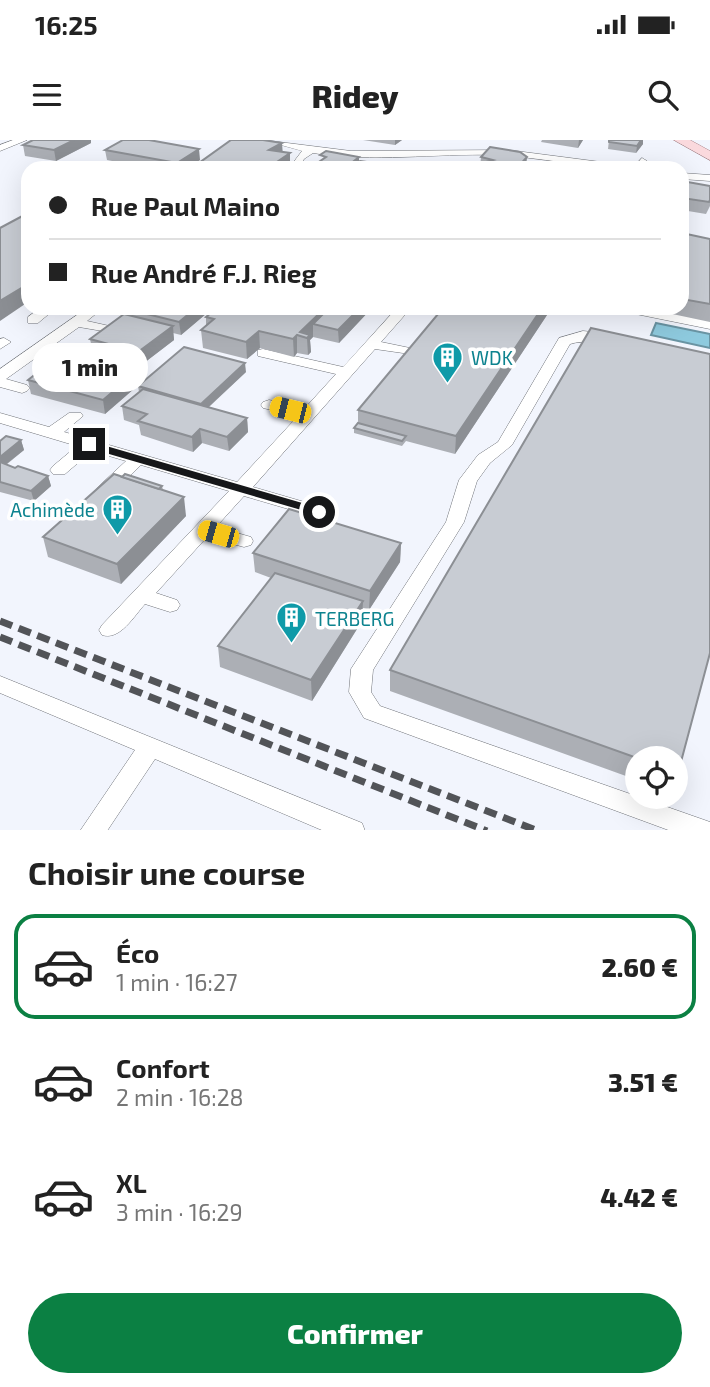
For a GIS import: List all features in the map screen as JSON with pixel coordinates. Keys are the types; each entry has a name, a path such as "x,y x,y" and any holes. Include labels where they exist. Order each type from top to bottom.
{"main road":[{"path":"680,140 710,156"}],"street":[{"path":"0,148 22,140"},
{"path":"268,140 312,149 367,153 551,153 561,161"},
{"path":"430,140 426,144 430,152"},
{"path":"298,161 312,149"},
{"path":"261,151 300,157"},
{"path":"689,177 709,178"},
{"path":"33,320 40,315"},
{"path":"0,376 86,315"},
{"path":"108,630 241,489 398,315"},
{"path":"661,315 710,325"},
{"path":"76,322 109,330"},
{"path":"632,342 583,335 565,341 504,445 484,459 468,480 455,522 362,669 358,685 362,699 372,712 700,830"},
{"path":"371,344 405,351"},
{"path":"263,353 346,372"},
{"path":"0,382 22,388"},
{"path":"269,405 308,414"},
{"path":"52,433 75,416"},
{"path":"0,418 319,512"},
{"path":"59,470 89,444"},
{"path":"183,472 198,458"},
{"path":"105,490 138,459"},
{"path":"203,530 244,541"},
{"path":"142,595 170,605"},
{"path":"0,684 351,830"},
{"path":"93,830 150,747"}],"water":[{"path":"656,323 710,334 710,348 651,335"}],"building":[{"path":"33,140 74,140 54,150 23,145"},
{"path":"123,140 149,140 199,149 180,161 105,150"},
{"path":"231,140 282,143 269,150 290,153 278,161 202,161"},
{"path":"609,140 641,140 637,146"},
{"path":"490,147 520,152 527,157 523,161 490,161 493,160 481,157"},
{"path":"326,151 359,157 354,161 320,161 326,157 320,155"},
{"path":"689,182 710,186 709,202 689,199"},
{"path":"21,217 21,288 0,301 0,228"},
{"path":"689,234 710,239 710,304 689,300"},
{"path":"123,315 173,326 138,352 90,339"},
{"path":"151,315 188,315 179,322"},
{"path":"318,315 300,332 310,335 307,338 297,335 293,339 259,331 246,342 201,330 214,319 206,317"},
{"path":"322,315 353,315 338,330 313,324"},
{"name":"WDK","path":"437,315 537,315 456,436 358,410"},
{"path":"591,328 710,354 710,653 685,746 625,746 625,754 390,670"},
{"path":"184,347 245,363 201,404 138,386"},
{"path":"66,350 141,368 103,400 28,380"},
{"path":"143,389 247,418 227,437 200,429 192,437 138,421 147,414 122,406"},
{"path":"358,423 406,436 402,441 354,428"},
{"path":"6,436 21,440 0,457 0,441"},
{"path":"0,462 48,476 31,491 0,482"},
{"path":"114,474 184,497 117,564 43,537"},
{"path":"125,474 162,486 159,489 122,477"},
{"path":"289,509 401,543 370,591 253,553"},
{"name":"TERBERG","path":"275,573 363,601 311,680 218,646"}],"railway":[{"path":"0,621 535,830"},
{"path":"0,637 484,830"}],"place":[{"name":"WDK","path":"448,384"},
{"name":"Achimède","path":"118,536"},
{"name":"TERBERG","path":"292,645"}],"route":[{"path":"89,444 319,512"}]}
